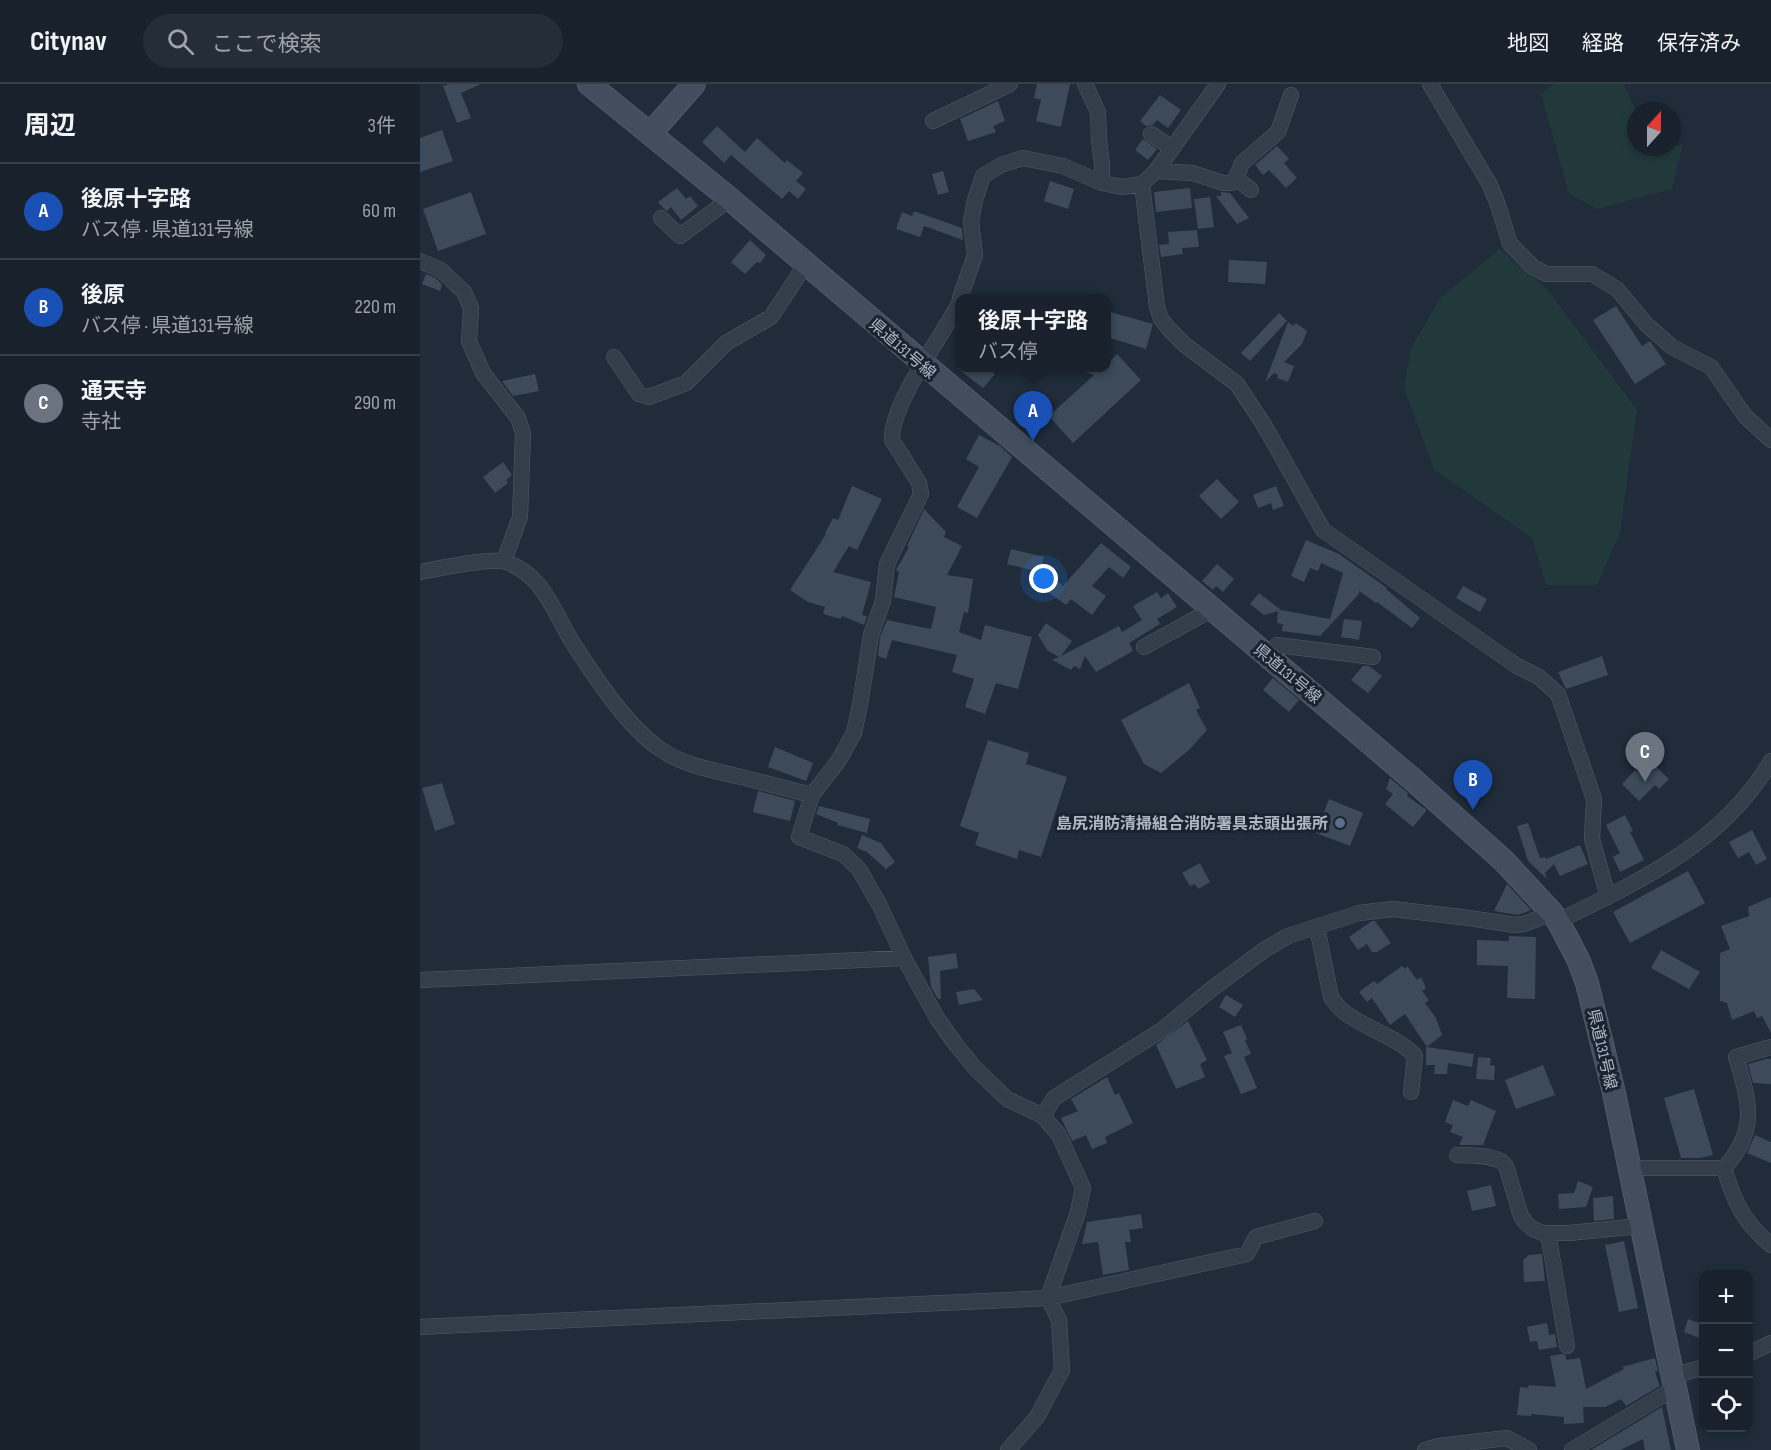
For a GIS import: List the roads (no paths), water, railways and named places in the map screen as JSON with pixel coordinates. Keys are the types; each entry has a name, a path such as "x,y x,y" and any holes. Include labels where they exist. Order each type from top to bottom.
{"main road":[{"name":"県道131号線","path":"589,84 730,199 923,365 1268,655 1504,861 1555,917 1578,959 1587,983 1614,1094 1688,1450"},
{"path":"650,134 694,84"}],"street":[{"path":"933,121 1010,84"},
{"path":"1085,84 1098,112 1102,183"},
{"path":"962,294 975,255 972,221 975,200 984,176 1001,165 1023,158 1063,166 1102,183 1122,186 1142,184 1156,171 1218,84"},
{"path":"1430,84 1490,185 1510,244 1533,267 1546,274 1592,273 1617,289 1646,324 1672,347 1711,367 1744,417 1771,440"},
{"path":"1156,171 1193,173 1223,183 1231,183 1236,178 1242,163 1278,132 1291,95"},
{"path":"1151,134 1172,148"},
{"path":"1236,178 1251,190"},
{"path":"1142,184 1157,307 1161,319 1185,345 1237,384 1264,425 1323,530 1494,650 1539,677 1558,694 1594,799 1592,839 1608,897"},
{"path":"661,218 680,236 730,199"},
{"path":"420,261 441,270 464,292 471,308 469,341 483,373 518,418 523,433 520,517 504,561"},
{"path":"614,357 639,394 649,397 686,383 726,343 771,317 806,264"},
{"path":"955,309 903,401 895,420 892,440 919,483 921,494 887,564 883,601 871,635 854,733 839,760 812,795 799,837 843,854 859,869 937,1018 975,1068 1007,1099 1043,1116 1059,1135 1083,1188 1078,1212 1048,1298 1059,1320 1062,1370 1037,1417 1008,1450"},
{"path":"420,572 476,562 504,561 528,573 539,584 575,646 602,684 633,724 660,749 691,765 812,795"},
{"path":"1144,647 1213,609"},
{"path":"1268,655 1277,645 1373,657"},
{"path":"1043,1116 1053,1098 1162,1030 1209,991 1264,950 1288,936 1359,913 1393,909 1515,925 1555,917 1608,897 1694,846 1733,812 1767,777 1771,761"},
{"path":"1317,927 1331,997 1336,1006 1346,1014 1407,1047 1415,1056 1411,1092"},
{"path":"420,980 904,958"},
{"path":"1629,1168 1724,1167 1740,1148 1748,1119 1748,1101 1736,1057 1771,1047"},
{"path":"1457,1155 1495,1158 1502,1161 1506,1166 1521,1216 1533,1229 1543,1233 1569,1233 1641,1226"},
{"path":"1724,1167 1732,1196 1743,1215 1762,1238 1771,1245"},
{"path":"420,1327 1048,1298 1247,1254 1256,1237 1314,1221"},
{"path":"1548,1233 1567,1346"},
{"path":"1753,1352 1771,1343"},
{"path":"1572,1450 1673,1382 1699,1369"},
{"path":"1425,1450 1439,1446 1507,1438 1529,1450"}],"place":[{"name":"後原十字路","path":"1033,441"},
{"name":"通天寺","path":"1645,782"},
{"name":"後原","path":"1473,810"},
{"name":"島尻消防清掃組合消防署具志頭出張所","path":"1340,823"}]}
